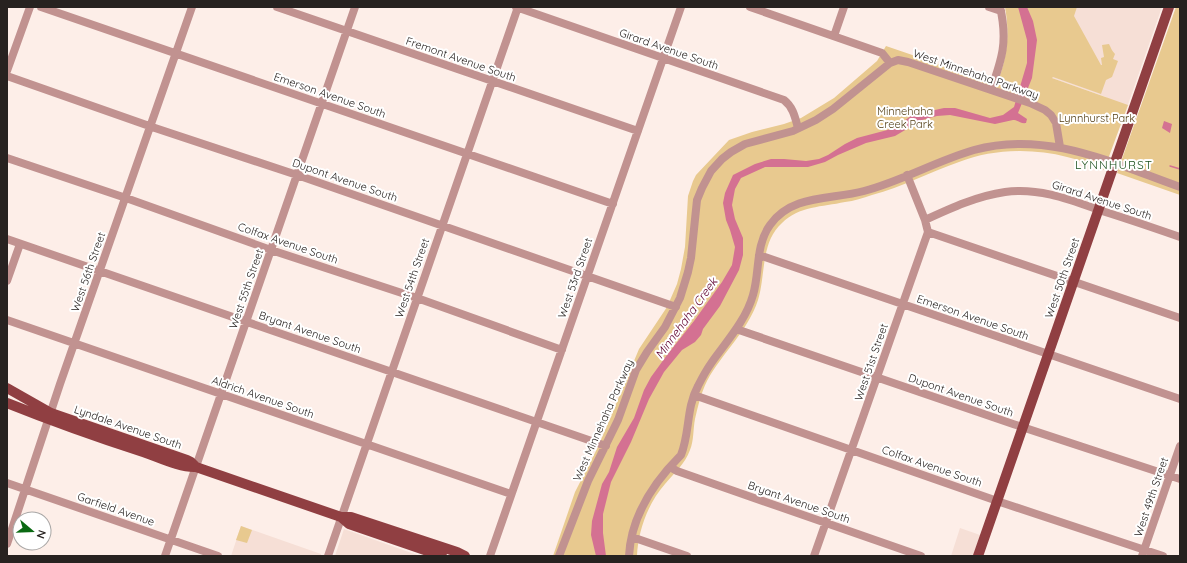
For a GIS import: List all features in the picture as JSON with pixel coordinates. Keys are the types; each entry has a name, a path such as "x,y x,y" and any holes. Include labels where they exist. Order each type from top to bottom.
{"main road":[{"name":"West 50th Street","path":"978,556 1169,7"},
{"path":"7,388 50,416"},
{"path":"9,403 50,416"},
{"name":"Lyndale Avenue South","path":"50,416 187,460 196,466 341,517 351,517 459,555"},
{"name":"Lyndale Avenue South","path":"341,517 349,524 442,556"}],"street":[{"path":"7,71 30,7"},
{"name":"Emerson Avenue South","path":"40,7 613,204"},
{"name":"West 56th Street","path":"7,544 192,7"},
{"name":"Fremont Avenue South","path":"277,7 638,131"},
{"name":"West 55th Street","path":"165,556 355,7"},
{"name":"Girard Avenue South","path":"517,7 784,100 792,110 798,128"},
{"name":"West 54th Street","path":"328,556 517,7"},
{"name":"West 53rd Street","path":"490,556 681,7"},
{"path":"750,7 882,53 890,62"},
{"path":"834,36 844,7"},
{"path":"989,7 1001,9 1004,39 1003,53 991,90"},
{"name":"West Minnehaha Parkway","path":"559,556 588,481 618,420 639,365 676,307 688,272 693,242 697,200 711,171 722,159 739,147 759,139 793,130 816,120 832,109 890,62 898,60 1030,103 1045,110 1054,118 1060,147"},
{"name":"Dupont Avenue South","path":"7,76 676,307"},
{"path":"629,556 630,544 643,506 658,480 681,455 685,445 690,410 694,395 711,363 736,329 749,307 754,294 759,255 765,234 770,225 781,213 795,204 805,201 839,197 885,185 955,156 988,146 1030,143 1060,147 1180,187"},
{"name":"Colfax Avenue South","path":"7,158 126,198 271,250 417,298 562,350"},
{"path":"907,175 925,220 928,232 1180,318"},
{"name":"Girard Avenue South","path":"925,220 970,200 1012,191 1029,191 1048,194 1099,209 1180,237"},
{"name":"West 51st Street","path":"814,556 928,232"},
{"name":"Bryant Avenue South","path":"7,239 606,446"},
{"path":"7,281 20,244"},
{"name":"Emerson Avenue South","path":"759,255 1180,399"},
{"name":"Aldrich Avenue South","path":"7,320 512,494"},
{"name":"Dupont Avenue South","path":"736,329 877,378 1180,479"},
{"name":"Colfax Avenue South","path":"694,395 1143,553 1163,556"},
{"name":"West 49th Street","path":"1143,553 1180,446"},
{"name":"Bryant Avenue South","path":"667,470 714,484 922,556"},
{"name":"Garfield Avenue","path":"7,483 218,556"},
{"path":"632,537 687,556"}],"shaded area":[{"name":"Minnehaha Creek","path":"1018,7 1027,7 1033,21 1037,40 1032,78 1018,113 1027,119 1026,123 1013,120 995,124 950,115 937,116 922,120 895,136 866,143 825,162 808,167 765,167 741,178 735,189 732,205 735,219 743,238 743,255 739,270 720,306 703,329 701,335 695,342 682,350 664,372 649,399 631,442 611,482 603,514 603,533 606,556 596,556 591,535 592,521 602,484 609,472 617,447 634,418 644,390 651,377 694,321 722,282 732,265 735,247 726,220 723,203 725,193 733,175 755,164 771,159 806,161 819,159 857,138 895,128 916,112 921,113 944,108 955,108 990,118 1003,115 1014,107 1027,63 1027,40"},
{"path":"1035,7 1162,7 1124,116 1106,97 1041,74"},
{"path":"1164,121 1172,124 1170,133 1162,128"},
{"path":"241,526 321,554 321,556 231,556"},
{"path":"960,528 980,535 973,556 951,556"},
{"path":"344,529 420,556 335,556"}],"green space":[{"name":"Minnehaha Creek Park","path":"1005,7 1077,7 1074,16 1101,65 1101,58 1104,57 1102,45 1109,44 1115,54 1113,59 1118,61 1112,77 1106,80 1101,94 1053,77 1052,78 1128,105 1104,170 1077,160 1040,152 1013,151 985,154 937,170 883,192 852,201 803,210 789,217 775,231 770,240 758,300 754,311 748,322 713,371 701,395 688,455 659,492 649,509 639,537 637,556 553,556 575,492 598,447 639,349 667,307 677,284 685,247 688,196 696,175 729,140 801,118 834,98 877,61 886,46 997,84 1007,46 1007,17"},
{"name":"Lynnhurst Park","path":"1176,7 1180,7 1180,195 1117,173"},
{"path":"241,526 252,530 247,543 236,540"}],"waterway":[{"path":"1170,166 1180,169"}],"district":[{"name":"LYNNHURST","path":"1114,164"}]}
